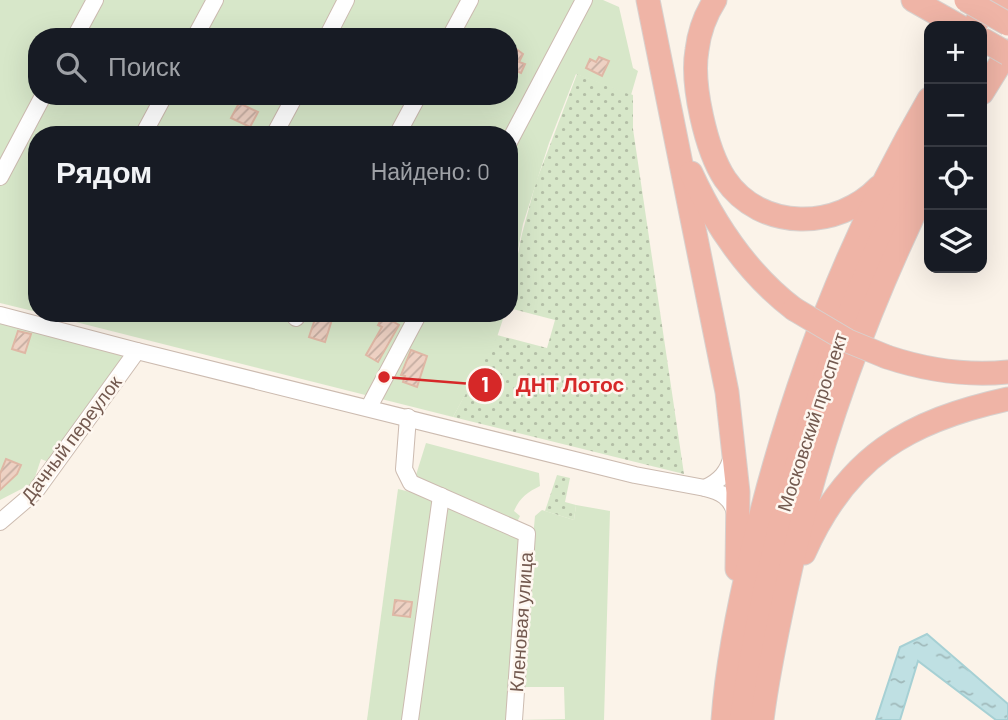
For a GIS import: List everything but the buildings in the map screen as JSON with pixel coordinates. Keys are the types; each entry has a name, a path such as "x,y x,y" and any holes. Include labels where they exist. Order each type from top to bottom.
{"highway":[{"path":"648,0 713,317 734,443 739,531 734,635 723,720"},
{"path":"715,0 699,38 695,71 712,151 726,180 737,192 758,207 782,217 808,220 831,216 855,207 887,179"},
{"path":"966,0 1008,24"},
{"path":"977,21 991,0"},
{"path":"919,4 950,21"},
{"path":"987,42 1008,8"},
{"path":"987,42 1008,53 987,85"},
{"path":"734,635 758,523 793,404 835,292 887,179 924,109"},
{"path":"677,142 711,213 727,239 768,286 794,309 848,341 919,367 975,374 1008,372"},
{"name":"Московский проспект","path":"741,720 769,566 785,500 816,401 869,262 926,147"},
{"name":"Московский проспект","path":"762,720 778,625 811,482 839,395 887,272 924,194"},
{"path":"778,625 813,533 825,510 856,472 882,449 911,430 957,411 1008,399"}],"street":[{"path":"80,28 94,0"},
{"path":"200,28 215,0"},
{"path":"332,28 346,0"},
{"path":"455,28 470,0"},
{"path":"517,126 584,0"},
{"path":"0,177 38,105"},
{"path":"148,126 159,105"},
{"path":"279,126 290,105"},
{"path":"402,126 413,105"},
{"path":"0,315 28,318"},
{"path":"52,322 137,351 635,475 719,492 729,499 734,508 739,531"},
{"path":"369,407 414,322"},
{"name":"Дачный переулок","path":"0,522 35,492 137,351"},
{"name":"Кленовая улица","path":"408,417 404,469 411,483 527,534 514,720"},
{"path":"705,488 718,482 726,472 732,460 734,443"},
{"path":"410,720 441,496"}],"green space":[{"path":"0,0 603,0 619,7 633,68 638,71 631,95 576,74 549,143 523,224 518,250 518,126 28,126 28,310 0,303"},
{"path":"577,74 633,95 633,129 684,474 453,417 497,335 547,348 555,320 518,310 518,254 536,182"},
{"path":"0,321 127,353 53,464 41,459 33,483 0,500"},
{"path":"76,322 502,322 497,337 453,417"},
{"path":"426,443 539,473 540,486 519,502 514,511 520,516 516,524 423,482 416,475"},
{"path":"557,475 570,478 565,502 576,505 574,520 545,511"},
{"path":"398,489 435,498 406,720 367,720"},
{"path":"444,505 519,536 525,548 511,720 412,720"},
{"path":"576,505 610,511 604,720 517,720 565,719 564,687 519,687 535,516 542,510 574,520"}],"water":[{"path":"927,634 1008,704 1008,720 996,720 918,661 900,720 876,720 900,647"}],"place":[{"name":"ДНТ Лотос","path":"384,377"}]}
